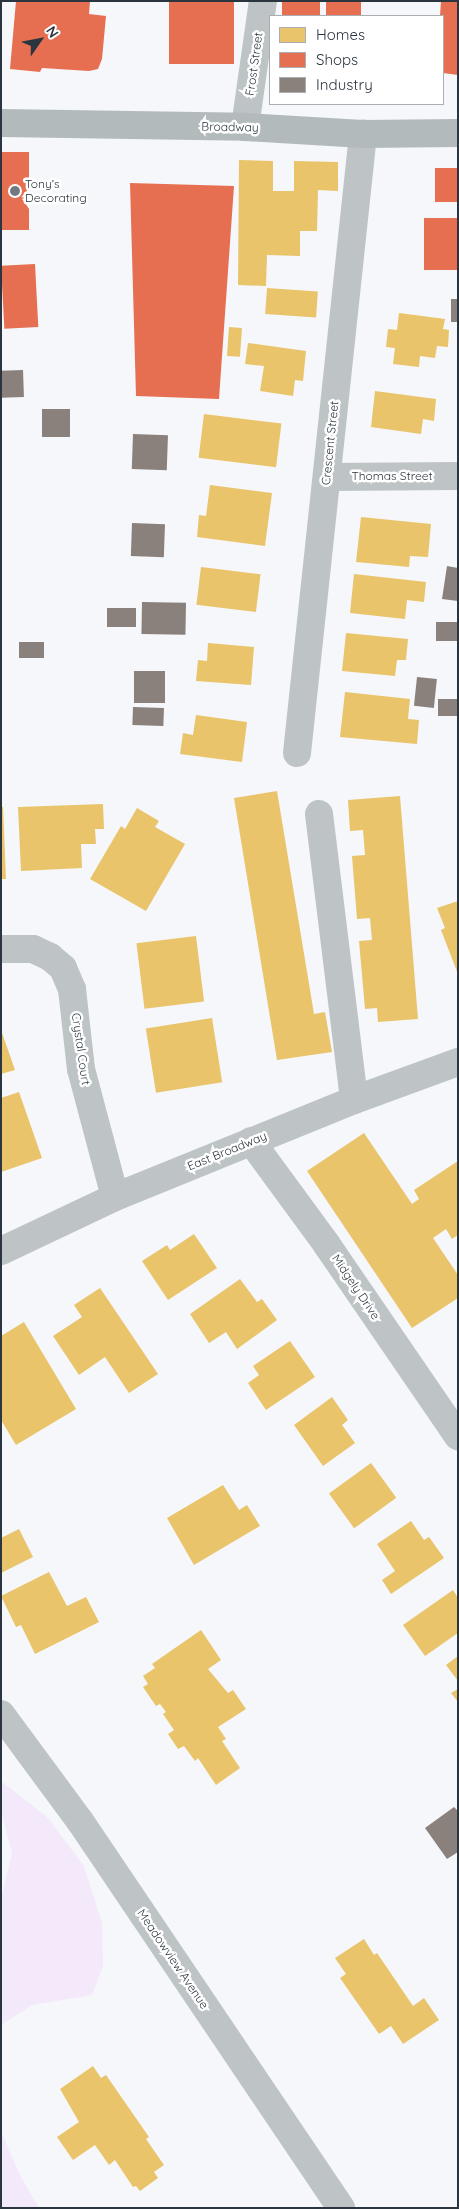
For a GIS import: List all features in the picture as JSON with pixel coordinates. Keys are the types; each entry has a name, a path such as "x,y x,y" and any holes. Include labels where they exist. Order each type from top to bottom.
{"main road":[{"name":"Broadway","path":"1,123 245,127 363,134 458,133"}],"street":[{"name":"Frost Street","path":"245,127 262,1"},
{"name":"Crescent Street","path":"297,752 363,134"},
{"name":"Thomas Street","path":"327,476 458,476"},
{"path":"319,814 354,1100"},
{"name":"Crystal Court","path":"1,949 34,949 50,957 63,968 72,989 81,1069 115,1197"},
{"name":"East Broadway","path":"1,1251 115,1197 354,1100 458,1062"},
{"name":"Midgely Drive","path":"251,1141 328,1245 458,1436"},
{"name":"Meadowview Avenue","path":"1,1714 80,1821 342,2208"}],"shaded area":[{"path":"1,1781 47,1817 84,1866 102,1923 103,1966 92,1995 32,2005 1,2025 1,1899 12,1853 1,1811"},
{"path":"1,2132 21,2177 39,2208 1,2208"}],"building: Homes":[{"path":"239,160 273,161 273,191 294,191 294,161 338,162 338,191 318,190 317,231 300,231 300,256 267,255 266,286 238,285"},
{"path":"267,288 318,292 316,317 265,314"},
{"path":"399,313 445,319 443,329 449,330 448,347 437,346 435,358 420,356 419,367 393,364 395,348 386,347 388,329 397,330"},
{"path":"229,327 242,328 240,357 227,356"},
{"path":"248,343 306,351 303,381 295,380 293,396 260,391 264,366 245,364"},
{"path":"375,391 436,399 434,421 423,419 421,434 371,427"},
{"path":"204,414 281,424 276,467 199,458"},
{"path":"210,485 272,493 265,546 197,537 199,515 206,516"},
{"path":"361,517 431,524 428,557 410,556 409,567 356,562"},
{"path":"201,567 261,574 256,612 196,605"},
{"path":"354,574 426,582 424,602 407,600 405,619 350,613"},
{"path":"346,633 408,639 406,660 397,660 395,676 342,671"},
{"path":"208,643 254,647 251,685 196,681 198,660 207,661"},
{"path":"345,692 410,699 408,719 419,720 417,744 340,737"},
{"path":"196,715 247,722 242,762 180,754 183,733 193,735"},
{"path":"277,791 314,1014 325,1012 332,1052 277,1060 234,798"},
{"path":"400,796 418,1019 378,1022 377,1008 365,1009 359,941 372,940 370,918 357,919 352,856 365,855 363,830 350,831 348,800"},
{"path":"103,804 104,829 95,829 96,844 81,844 82,868 21,871 18,807"},
{"path":"1,807 3,807 6,879 1,879"},
{"path":"137,808 159,821 155,827 185,844 146,911 90,879 121,826 125,829"},
{"path":"458,901 458,974 441,930 445,928 437,908"},
{"path":"196,936 204,1002 144,1009 136,943"},
{"path":"212,1018 222,1082 156,1093 146,1028"},
{"path":"1,1030 15,1070 1,1074"},
{"path":"19,1092 42,1158 1,1172 1,1098"},
{"path":"364,1133 412,1204 419,1199 414,1190 458,1161 458,1235 452,1239 446,1229 433,1238 458,1275 458,1298 412,1328 307,1171"},
{"path":"194,1234 217,1268 168,1300 142,1261 167,1245 170,1250"},
{"path":"240,1279 257,1302 262,1299 277,1320 237,1349 226,1332 209,1343 190,1314"},
{"path":"100,1288 158,1374 129,1393 105,1357 79,1375 53,1336 82,1317 74,1305"},
{"path":"24,1322 76,1409 16,1445 1,1420 1,1336"},
{"path":"290,1341 315,1377 266,1410 248,1383 259,1375 253,1366"},
{"path":"332,1397 348,1420 342,1425 355,1443 323,1466 294,1425"},
{"path":"371,1463 396,1498 354,1528 329,1494"},
{"path":"223,1485 239,1510 247,1505 260,1526 194,1565 167,1518"},
{"path":"411,1521 424,1540 429,1537 444,1558 391,1594 382,1580 395,1571 377,1544"},
{"path":"19,1529 33,1557 1,1573 1,1538"},
{"path":"49,1572 67,1606 86,1597 99,1622 35,1654 21,1625 16,1627 1,1596"},
{"path":"453,1590 458,1598 458,1633 425,1656 403,1625"},
{"path":"201,1630 221,1660 208,1669 228,1693 233,1690 246,1709 218,1727 226,1739 222,1741 240,1768 216,1785 198,1758 195,1761 184,1746 178,1749 168,1734 174,1730 163,1714 166,1712 160,1704 156,1706 143,1687 148,1684 143,1676 155,1668 152,1664"},
{"path":"458,1656 458,1681 446,1665"},
{"path":"458,1689 458,1702 451,1693"},
{"path":"364,1939 374,1955 377,1953 413,2006 424,1998 439,2020 403,2044 391,2026 379,2034 340,1978 346,1974 335,1958"},
{"path":"93,2066 101,2078 106,2075 149,2137 146,2139 164,2165 154,2172 158,2178 140,2191 136,2186 133,2187 115,2160 109,2165 95,2145 73,2160 57,2137 79,2122 60,2089"}],"building: Shops":[{"path":"16,1 90,1 89,14 106,16 102,59 98,69 89,71 42,68 40,72 10,69"},
{"path":"169,1 234,1 234,64 169,64"},
{"path":"282,1 320,1 320,15 282,15"},
{"path":"326,1 361,1 361,15 326,15"},
{"path":"441,1 458,1 458,75 444,73 444,15 440,15"},
{"name":"Tony’s Decorating","path":"1,152 29,152 29,230 1,230"},
{"path":"435,168 458,168 458,202 435,202"},
{"path":"130,183 234,186 219,399 136,396"},
{"path":"424,218 458,218 458,270 424,270"},
{"path":"35,264 38,327 4,329 1,266"}],"building: Industry":[{"path":"451,299 458,299 458,322 451,322"},
{"path":"23,370 24,397 2,398 1,371"},
{"path":"42,409 70,409 70,437 42,437"},
{"path":"133,434 168,435 167,470 132,469"},
{"path":"132,523 165,524 164,557 131,556"},
{"path":"447,566 458,568 458,601 442,599"},
{"path":"142,602 186,603 185,635 141,634"},
{"path":"107,608 136,608 136,627 107,627"},
{"path":"436,622 458,622 458,641 436,641"},
{"path":"19,642 44,642 44,658 19,658"},
{"path":"134,671 165,671 165,703 134,703"},
{"path":"417,677 437,679 434,708 414,706"},
{"path":"438,699 458,699 458,716 438,716"},
{"path":"133,707 164,708 163,726 132,725"},
{"path":"454,1807 458,1811 458,1852 447,1859 425,1828"}],"place":[{"name":"Tony’s Decorating","path":"15,191"}]}
